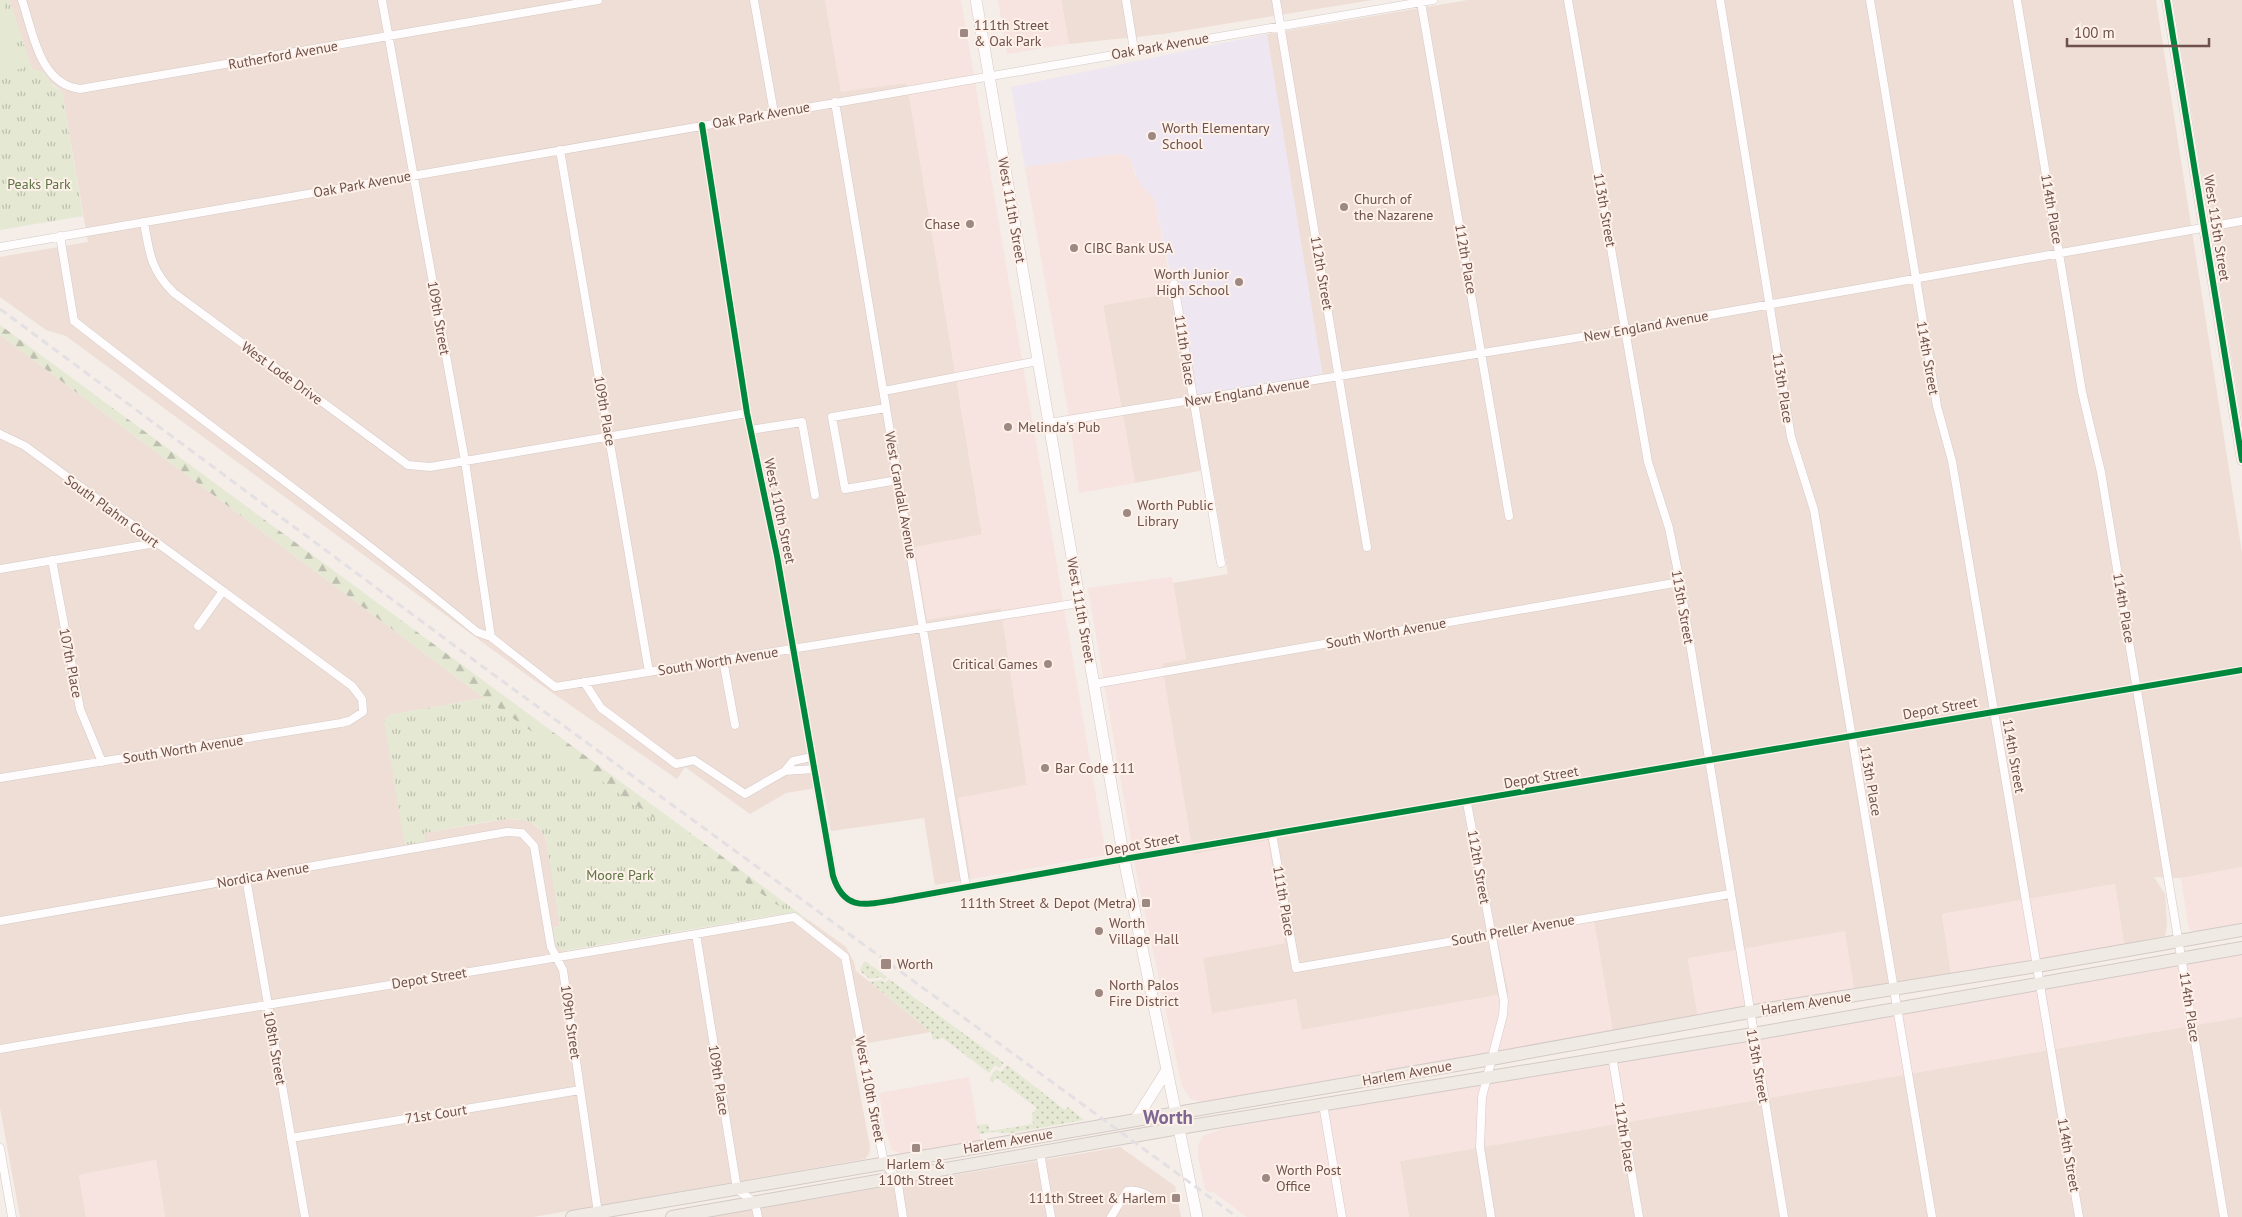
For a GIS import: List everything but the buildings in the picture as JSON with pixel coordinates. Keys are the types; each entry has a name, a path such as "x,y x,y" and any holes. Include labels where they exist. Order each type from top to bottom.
{"main road":[{"name":"West 111th Street","path":"976,0 1124,859 1197,1217"},
{"name":"Harlem Avenue","path":"572,1217 1491,1059 1749,1012 2037,966 2242,930"},
{"name":"Harlem Avenue","path":"672,1217 1179,1128 1753,1034 2242,948"},
{"path":"1136,1120 1167,1070"},
{"path":"1321,1088 1323,1104"}],"street":[{"name":"Rutherford Avenue","path":"22,0 49,72 62,83 80,89 598,0"},
{"name":"109th Street","path":"382,0 465,461 491,637"},
{"path":"754,0 774,112"},
{"path":"1126,0 1134,50"},
{"name":"112th Street","path":"1276,0 1367,546"},
{"name":"Oak Park Avenue","path":"0,247 988,75 1433,0"},
{"name":"113th Street","path":"1568,0 1648,462 1669,528 1680,582 1784,1217"},
{"name":"113th Place","path":"1720,0 1791,437 1814,510 1932,1217"},
{"name":"114th Street","path":"1870,0 1915,279 1937,406 1952,461 2079,1217"},
{"name":"114th Place","path":"2017,0 2079,373 2100,472 2137,688 2224,1217"},
{"name":"West 115th Street","path":"2167,0 2242,460"},
{"name":"112th Place","path":"1421,2 1509,516"},
{"name":"West Crandall Avenue","path":"835,102 966,887"},
{"name":"West 110th Street","path":"702,125 750,430 777,556 834,876 839,890 846,898"},
{"name":"109th Place","path":"560,150 650,672"},
{"name":"New England Avenue","path":"1049,424 1625,330 2242,221"},
{"name":"West Lode Drive","path":"144,222 154,269 162,282 174,293 408,465 430,467 465,461"},
{"name":"South Worth Avenue","path":"60,236 74,321 184,408 302,494 476,632 491,637 555,687 1079,603"},
{"name":"111th Place","path":"1174,284 1221,563"},
{"path":"884,392 1038,362"},
{"path":"886,408 832,417 845,489 898,480"},
{"path":"465,461 747,413"},
{"path":"750,430 802,422 815,496"},
{"name":"South Plahm Court","path":"0,434 25,446 352,686 362,698 363,712"},
{"path":"0,569 156,543"},
{"name":"107th Place","path":"52,560 80,709 102,762"},
{"name":"South Worth Avenue","path":"1094,684 1680,582"},
{"path":"198,626 223,591"},
{"path":"723,660 735,725"},
{"name":"Depot Street","path":"846,898 863,905 1124,859 1467,803 2242,670"},
{"path":"584,682 601,708 676,764 694,760 745,794 785,771 793,761 812,757"},
{"name":"South Worth Avenue","path":"0,778 341,723 349,721 363,712"},
{"path":"785,771 814,769"},
{"name":"112th Street","path":"1467,803 1504,1001 1482,1097 1480,1147 1491,1217"},
{"name":"Nordica Avenue","path":"0,921 507,832 522,833 526,836"},
{"name":"111th Place","path":"1272,834 1296,968"},
{"name":"109th Street","path":"526,836 535,852 552,947 563,970 598,1213"},
{"name":"108th Street","path":"246,878 305,1217"},
{"name":"South Preller Avenue","path":"1296,968 1491,933 1730,894"},
{"name":"Depot Street","path":"0,1049 557,958 794,917 845,957"},
{"name":"109th Place","path":"696,934 737,1188"},
{"name":"West 110th Street","path":"845,957 884,1163 896,1178 903,1217"},
{"name":"112th Place","path":"1612,1056 1638,1217"},
{"name":"71st Court","path":"291,1138 580,1090"},
{"path":"1323,1104 1342,1217"},
{"path":"0,1148 12,1217"},
{"path":"1040,1153 1051,1217"},
{"path":"737,1188 755,1203 758,1217"},
{"path":"1112,1217 1127,1192 1133,1190 1148,1196 1154,1202"}],"shaded area":[{"path":"9,0 825,0 841,91 907,83 982,535 915,547 927,619 1001,608 1027,785 958,798 971,879 935,885 924,818 831,831 823,787 786,793 750,814 685,767 677,779 531,678 66,336 46,330 0,297 0,257 88,242 62,91 32,69"},
{"path":"825,0 961,0 1106,855 971,879 958,798 1027,785 1001,608 927,620 915,547 982,534 907,83 841,92"},
{"path":"998,0 1061,0 1069,44 1007,54"},
{"path":"1061,0 1372,0 1163,34 1069,44"},
{"path":"1468,0 2156,0 2242,553 2242,867 2181,878 2154,877 2165,894 2167,925 2165,936 2124,944 2115,884 1942,914 1951,974 1855,992 1688,959 1698,1017 1613,1032 1594,922 1497,937 1509,993 1301,1030 1296,999 1212,1014 1203,958 1285,943 1193,854 1163,672 1163,663 1186,659 1173,583 1228,574 1210,469 1135,483 1103,305 1173,293 1290,183 1267,34"},
{"path":"2173,0 2242,0 2242,421 2214,251"},
{"path":"1267,34 1323,376 1190,397 1170,271 1154,199 1140,185 1131,161 1126,155 1116,154 1025,167 1011,87"},
{"path":"1116,154 1126,155 1131,161 1135,175 1154,199 1173,293 1103,305 1135,483 1079,493 1071,428 1025,167"},
{"path":"0,335 484,698 390,715 384,721 424,833 506,819 524,820 532,823 543,832 549,849 560,926 553,927 567,951 791,913 810,921 846,947 854,962 856,971 931,1032 851,1046 870,1147 869,1154 865,1159 533,1217 165,1217 156,1160 79,1175 86,1217 20,1217 0,1108"},
{"path":"1172,577 1186,659 1163,663 1163,672 1193,854 1268,840 1285,943 1203,958 1212,1013 1296,999 1302,1030 1509,993 1497,937 1594,922 1613,1031 1667,1022 1202,1102 1191,1099 1182,1086 1138,881 1088,588"},
{"path":"2242,867 2242,925 2195,932 2189,929 2181,878"},
{"path":"2115,884 2124,944 1951,974 1942,914"},
{"path":"1845,931 1855,992 1698,1017 1688,958"},
{"path":"2242,955 2242,1017 1400,1161 1409,1217 1247,1217 1212,1191 1210,1193 1205,1189 1198,1156 1198,1145 1203,1136 1225,1128"},
{"path":"2242,1017 2242,1217 1409,1217 1400,1161"},
{"path":"969,1077 980,1140 902,1154 892,1150 885,1129 879,1093"},
{"path":"1120,1147 1175,1186 1181,1217 707,1217"},
{"path":"156,1160 165,1217 86,1217 79,1175"}],"green space":[{"name":"Peaks Park","path":"0,0 9,0 32,69 44,72 53,86 62,91 83,216 0,230"},
{"path":"0,0 2,0 24,68 0,73"},
{"path":"0,325 784,902 780,907 484,698 0,335"},
{"name":"Moore Park","path":"484,698 780,907 784,902 810,921 800,915 782,914 563,951 556,945 553,927 560,926 546,839 533,824 525,820 505,819 424,833 425,842 405,845 384,721 390,715"},
{"path":"865,961 887,977 884,980 881,977 870,979 861,972 860,968"},
{"path":"889,979 1004,1063 1000,1068 995,1065 989,1073 943,1038 933,1040 931,1032 870,982 881,980 885,983"},
{"path":"1007,1065 1065,1110 1068,1107 1084,1120 1011,1133 993,1132 979,1134 977,1125 988,1124 990,1131 1033,1124 1032,1114 1037,1108 997,1078 993,1082 990,1081 996,1069 1001,1072"}],"railway":[{"path":"0,309 490,672 1237,1217"}],"cycle path":[{"path":"2167,0 2242,460"},
{"path":"702,125 747,413 777,556 833,876 843,895 857,903 884,902 1124,859 2242,670"}],"place":[{"name":"111th Street & Oak Park","path":"964,33"},
{"name":"Worth Elementary School","path":"1152,136"},
{"name":"Church of the Nazarene","path":"1344,207"},
{"name":"Chase","path":"970,224"},
{"name":"CIBC Bank USA","path":"1074,248"},
{"name":"Worth Junior High School","path":"1239,282"},
{"name":"Melinda's Pub","path":"1008,427"},
{"name":"Worth Public Library","path":"1127,513"},
{"name":"Critical Games","path":"1048,664"},
{"name":"Bar Code 111","path":"1045,768"},
{"name":"111th Street & Depot (Metra)","path":"1146,903"},
{"name":"Worth Village Hall","path":"1099,931"},
{"name":"Worth","path":"886,964"},
{"name":"North Palos Fire District","path":"1099,993"},
{"name":"Harlem & 110th Street","path":"916,1148"},
{"name":"Worth Post Office","path":"1266,1178"},
{"name":"111th Street & Harlem","path":"1176,1198"}],"district":[{"name":"Worth","path":"1168,1117"}]}
